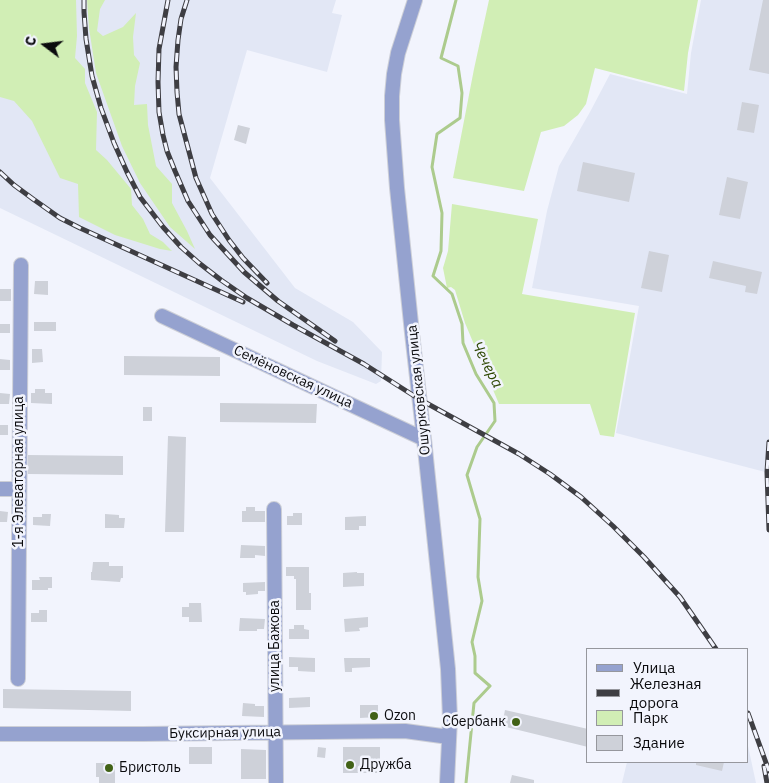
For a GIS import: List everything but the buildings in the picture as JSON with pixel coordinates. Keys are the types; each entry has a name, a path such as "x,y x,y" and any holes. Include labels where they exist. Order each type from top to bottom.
{"street":[{"name":"Ошурковская улица","path":"415,0 398,53 392,96 398,188 412,334 448,669 450,719 447,783"},
{"name":"1-я Элеваторная улица","path":"18,679 21,265"},
{"name":"Семёновская улица","path":"162,316 424,439"},
{"path":"0,489 19,490"},
{"name":"улица Бажова","path":"274,509 276,783"},
{"name":"Буксирная улица","path":"0,734 405,731 449,737"}],"shaded area":[{"path":"0,0 336,0 332,13 342,15 327,72 247,50 210,178 295,288 353,322 382,352 381,381 376,384 317,361 0,208"},
{"path":"701,0 769,0 769,473 616,433 639,306 532,288 547,211 559,166 610,74 687,94 691,53"},
{"path":"749,751 756,783 622,783 627,763 749,763"}],"green space":[{"path":"0,0 76,0 77,36 75,58 85,69 85,83 97,112 96,150 107,160 131,189 132,205 143,219 150,234 163,242 172,251 115,235 79,217 78,184 60,178 32,121 14,101 0,97"},
{"path":"87,0 105,0 100,9 97,31 103,36 123,27 136,13 133,37 134,55 140,63 135,86 134,105 147,104 148,125 156,166 172,184 172,203 195,249 170,227 140,183 122,146 96,73"},
{"path":"489,0 698,0 688,53 684,91 595,68 586,104 578,115 564,126 541,132 524,191 453,178"},
{"path":"452,204 538,219 522,294 635,313 614,437 600,435 590,404 499,404 465,323 455,290 451,287 447,288 443,268 448,251"}],"waterway":[{"name":"Чечера","path":"456,0 441,58 458,66 462,93 460,118 437,134 432,167 442,213 441,251 433,276 452,294 462,324 463,343 476,374 494,403 495,421 477,447 467,475 480,519 478,577 482,601 472,642 475,656 475,673 490,686 474,703 466,783"}],"railway":[{"path":"84,0 86,39 92,76 114,143 140,197 181,247 199,263 247,298 364,364 419,399 519,454 581,497 644,557 680,597 715,648"},
{"path":"168,0 159,49 159,112 167,151 188,201 210,235 244,272 278,301 335,341"},
{"path":"187,0 181,19 178,40 177,92 179,114 196,178 212,214 229,240 267,283"},
{"path":"0,172 14,185 60,218 243,302"},
{"path":"769,442 767,472 769,530"},
{"path":"749,716 769,771"},
{"path":"764,766 767,783"}],"place":[{"name":"Ozon","path":"374,716"},
{"name":"Сбербанк","path":"516,722"},
{"name":"Дружба","path":"350,765"},
{"name":"Бристоль","path":"109,768"}]}
